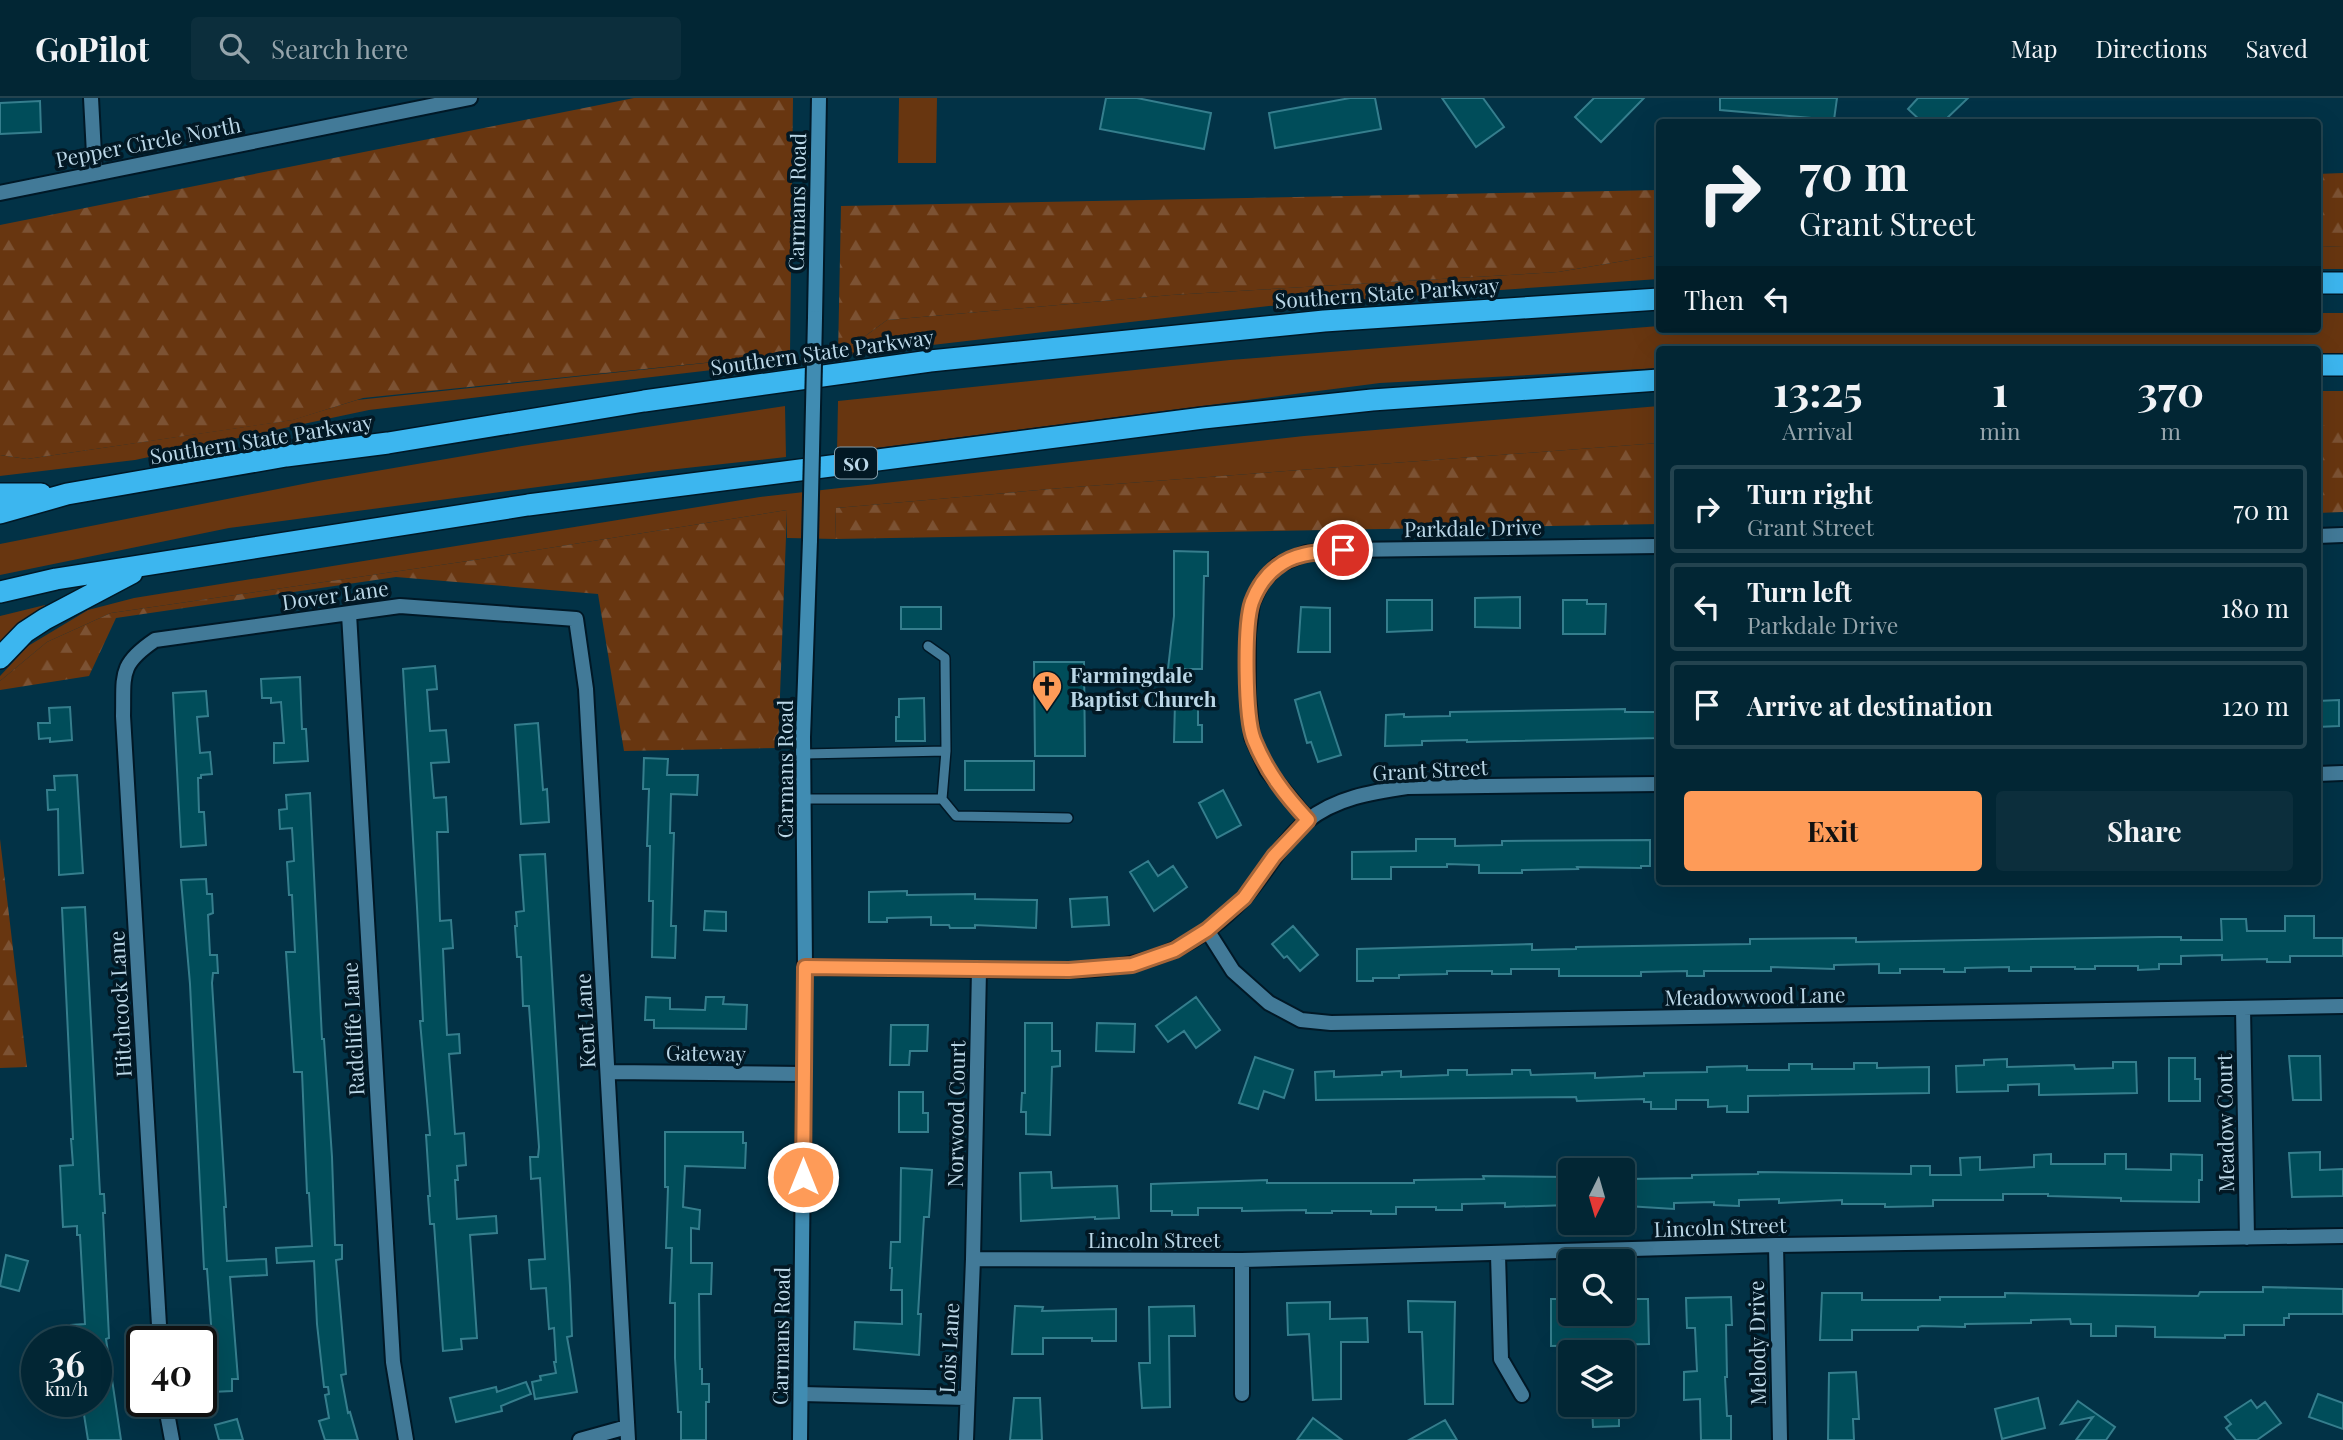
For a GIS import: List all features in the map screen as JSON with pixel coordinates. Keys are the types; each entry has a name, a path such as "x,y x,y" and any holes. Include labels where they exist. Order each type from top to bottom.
{"highway":[{"path":"2321,283 2343,283"},
{"name":"Southern State Parkway","path":"0,513 67,494 285,456 388,443 644,401 930,361 1324,321 1656,299"},
{"path":"2321,365 2343,365"},
{"name":"SO","path":"0,592 56,579 528,505 1203,418 1372,400 1656,380"},
{"path":"0,494 67,494"},
{"path":"0,658 25,632 45,619 146,565"}],"street":[{"path":"91,98 95,173"},
{"name":"Pepper Circle North","path":"0,192 470,98"},
{"name":"Carmans Road","path":"800,1440 805,967 803,754 816,317 819,98"},
{"path":"2321,536 2343,535"},
{"name":"Parkdale Drive","path":"1308,820 1267,770 1252,737 1248,695 1248,634 1252,603 1262,582 1278,565 1306,553 1343,550 1656,546"},
{"name":"Dover Lane","path":"128,665 134,654 155,640 400,606 558,618"},
{"name":"Radcliffe Lane","path":"349,614 393,1362 407,1440"},
{"name":"Kent Lane","path":"558,618 576,619 586,689 628,1434"},
{"name":"Hitchcock Lane","path":"128,665 124,673 123,716 159,1326"},
{"path":"2321,774 2343,773"},
{"name":"Grant Street","path":"805,967 1069,970 1132,965 1175,950 1207,930 1244,898 1274,856 1308,820 1337,803 1369,792 1406,788 1656,784"},
{"name":"Meadowwood Lane","path":"1207,930 1233,971 1269,1003 1301,1020 1331,1023 2343,1006"},
{"name":"Norwood Court","path":"973,1259 979,970"},
{"name":"Meadow Court","path":"2243,1008 2247,1238"},
{"name":"Gateway","path":"608,1072 803,1074"},
{"name":"Lincoln Street","path":"973,1259 1242,1260 1499,1255 1776,1245 2343,1236"},
{"name":"Melody Drive","path":"1776,1245 1780,1440"},
{"path":"1499,1255 1501,1359 1522,1395"},
{"name":"Lois Lane","path":"966,1440 973,1259"},
{"path":"1242,1260 1242,1394"},
{"path":"801,1394 967,1398"},
{"path":"168,1417 172,1440"},
{"path":"580,1440 628,1434"}],"lane":[{"path":"928,646 944,658 946,751 942,799 956,816 1068,818"},
{"path":"803,754 946,751"},
{"path":"804,799 942,799"}],"green space":[{"path":"634,98 793,98 790,354 363,398 293,420 27,459 0,455 0,225"},
{"path":"899,98 937,98 936,163 898,163"},
{"path":"2343,173 2343,246 2321,247 2321,174"},
{"path":"1656,190 1656,256 1558,272 1171,295 887,320 838,356 841,206"},
{"path":"2343,246 2343,269 2321,269 2321,247"},
{"path":"1656,256 1656,279 1269,306 838,356 887,320 1171,295 1558,272"},
{"path":"2321,313 2343,313 2343,353 2321,354 2321,346 1656,346 1656,368 1380,383 837,453 838,401 1230,360 1656,326 1656,333 2321,333"},
{"path":"790,354 790,361 369,410 135,460 0,476 0,455 27,459 292,420 357,400"},
{"path":"2321,391 2343,391 2343,425 2321,425"},
{"path":"785,406 786,457 659,471 229,528 0,575 0,544 318,481 522,446"},
{"path":"1656,406 1656,443 1062,488 836,508 835,539 787,538 787,510 468,561 111,613 47,642 0,681 0,676 28,646 88,610 134,598 760,497 1304,436"},
{"path":"2321,425 2343,425 2343,512 2321,513"},
{"path":"1656,443 1656,524 835,539 836,508 1062,488"},
{"path":"787,510 778,748 624,751 598,594 396,577 116,618 89,676 0,690 0,681 47,642 111,613 468,561"},
{"path":"45,605 45,611 0,645 0,616"},
{"path":"0,839 27,1067 0,1068"}],"building":[{"path":"1106,98 1137,98 1211,113 1204,149 1100,129"},
{"path":"1350,98 1375,98 1381,129 1275,148 1269,113"},
{"path":"1442,98 1483,98 1504,127 1476,147"},
{"path":"1594,98 1644,98 1601,142 1575,117"},
{"path":"1720,98 1837,98 1834,119 1720,110"},
{"path":"1918,98 1968,98 1946,119 1919,119 1908,109"},
{"path":"40,101 41,132 0,134 0,103"},
{"path":"1174,551 1208,552 1208,576 1204,576 1202,669 1168,669 1174,616"},
{"path":"1520,597 1520,628 1475,627 1475,598"},
{"path":"1387,600 1432,600 1432,630 1387,632"},
{"path":"1563,600 1587,600 1587,604 1606,604 1605,634 1563,634"},
{"path":"901,607 941,607 941,629 901,629"},
{"path":"1301,607 1330,608 1330,652 1298,652"},
{"path":"1034,662 1084,662 1085,756 1035,756"},
{"path":"435,666 437,689 427,690 430,731 446,730 449,762 431,763 434,798 446,797 448,832 437,832 440,921 451,920 453,948 443,949 447,1035 459,1034 460,1053 449,1054 455,1134 464,1133 466,1165 457,1166 457,1219 496,1216 497,1233 470,1235 477,1338 461,1339 462,1349 443,1351 434,1224 430,1224 428,1196 426,1135 430,1135 420,1021 423,1021 403,669"},
{"path":"300,677 302,729 306,729 308,761 274,763 274,743 284,743 281,702 271,703 271,698 262,698 261,679"},
{"path":"206,691 208,716 197,717 200,753 210,752 212,774 198,778 199,812 204,812 206,845 181,847 173,693"},
{"path":"1320,692 1341,755 1318,762 1311,742 1307,743 1295,700"},
{"path":"924,698 925,741 896,741 899,699"},
{"path":"2339,700 2339,726 2321,727 2321,701"},
{"path":"1175,702 1198,702 1198,725 1202,725 1202,742 1174,742"},
{"path":"70,707 72,740 50,742 50,738 39,739 38,723 50,723 49,708"},
{"path":"1625,709 1625,712 1656,712 1656,738 1422,741 1422,745 1385,746 1386,715 1450,716 1450,712"},
{"path":"538,723 543,790 547,789 549,822 521,824 515,725"},
{"path":"644,758 668,759 667,775 698,775 697,795 671,794 670,833 674,833 671,926 676,926 675,958 652,957 653,901 649,901 650,846 647,846 649,789 643,789"},
{"path":"965,761 1034,761 1034,790 965,790"},
{"path":"77,775 83,873 59,875 58,809 48,810 47,790 55,790 54,776"},
{"path":"1223,790 1241,825 1217,838 1199,803"},
{"path":"310,793 335,1245 342,1245 342,1259 336,1260 346,1374 341,1375 348,1413 350,1412 358,1440 325,1440 319,1421 329,1418 325,1395 329,1394 328,1387 324,1387 314,1261 277,1263 276,1248 312,1246 302,1072 294,1072 286,952 295,952 287,862 294,861 292,828 280,829 279,810 287,809 286,795"},
{"path":"1416,839 1455,839 1455,846 1502,845 1502,841 1650,840 1650,866 1479,873 1479,865 1447,864 1447,867 1391,867 1391,879 1352,879 1352,852 1416,851"},
{"path":"545,854 570,1286 572,1336 567,1337 577,1392 535,1399 532,1382 541,1380 540,1376 556,1373 556,1362 554,1328 549,1329 546,1288 531,1289 529,1260 545,1259 540,1178 531,1179 530,1157 538,1157 539,1147 529,1006 523,1006 521,957 517,957 515,926 516,912 524,911 520,855"},
{"path":"1148,861 1158,876 1173,866 1187,887 1154,911 1130,872"},
{"path":"206,879 207,894 212,894 213,913 208,915 210,955 217,955 218,973 213,973 212,983 227,1261 266,1259 267,1275 230,1277 238,1379 232,1379 232,1391 217,1392 217,1326 211,1326 207,1269 204,1269 190,984 181,880"},
{"path":"907,891 907,895 975,894 975,899 1037,900 1036,928 975,925 975,928 950,928 949,925 931,925 931,917 887,918 887,922 869,922 869,892"},
{"path":"1107,897 1109,925 1072,927 1070,899"},
{"path":"85,907 100,1194 104,1194 108,1326 71,1326 85,1324 80,1235 77,1235 77,1226 63,1227 60,1166 73,1165 73,1139 62,908"},
{"path":"705,911 726,912 726,931 704,930"},
{"path":"2285,916 2314,916 2314,938 2343,938 2343,956 2290,956 2290,962 2267,962 2267,959 2222,960 2222,955 2181,956 2181,964 2159,964 2159,969 2138,970 2138,966 2095,966 2095,969 2031,967 2031,971 2009,971 2009,967 1965,968 1965,972 1900,969 1900,973 1879,973 1879,964 1834,965 1834,969 1771,967 1771,971 1704,971 1704,976 1687,976 1687,971 1641,972 1641,976 1559,976 1559,969 1511,969 1511,974 1492,974 1492,971 1447,971 1447,974 1399,975 1399,978 1357,981 1357,949 1532,944 1532,950 1576,949 1750,944 1750,939 1856,938 1856,942 2181,937 2181,940 2222,940 2221,919 2246,919 2247,931 2285,931"},
{"path":"1293,926 1318,955 1300,971 1272,944"},
{"path":"646,997 670,998 670,1009 705,1010 706,997 724,997 723,1004 747,1005 746,1029 654,1028 654,1020 645,1020"},
{"path":"1196,997 1220,1030 1196,1048 1184,1031 1168,1042 1156,1026"},
{"path":"1025,1023 1052,1023 1052,1051 1060,1051 1060,1066 1052,1067 1050,1135 1026,1134 1026,1112 1021,1112 1022,1093 1025,1093"},
{"path":"1097,1023 1135,1024 1134,1052 1096,1051"},
{"path":"891,1025 928,1025 927,1051 910,1051 909,1065 890,1065"},
{"path":"2289,1056 2320,1056 2321,1100 2293,1100"},
{"path":"1255,1057 1293,1070 1284,1098 1264,1091 1258,1109 1239,1103"},
{"path":"2169,1058 2195,1058 2195,1079 2200,1079 2200,1101 2169,1101"},
{"path":"2007,1059 2007,1067 2074,1065 2075,1069 2113,1068 2113,1062 2136,1062 2137,1093 2039,1095 2039,1084 2008,1085 2008,1091 1957,1092 1956,1066 1984,1065 1984,1060"},
{"path":"1854,1063 1877,1063 1877,1068 1929,1067 1929,1093 1748,1096 1748,1112 1727,1112 1727,1106 1708,1107 1708,1100 1676,1100 1676,1109 1651,1109 1651,1102 1644,1102 1644,1099 1577,1101 1576,1097 1316,1100 1315,1072 1334,1071 1334,1077 1382,1075 1382,1072 1401,1071 1401,1077 1448,1075 1448,1070 1467,1070 1467,1075 1512,1074 1512,1070 1530,1070 1531,1075 1595,1073 1595,1078 1644,1076 1644,1073 1707,1072 1707,1067 1747,1066 1747,1070 1789,1070 1789,1064 1812,1064 1812,1069 1854,1069"},
{"path":"899,1092 923,1092 923,1113 928,1113 928,1132 899,1132"},
{"path":"665,1132 743,1132 743,1143 746,1143 745,1168 685,1166 683,1207 700,1210 699,1229 691,1228 691,1263 712,1263 711,1294 699,1294 700,1369 702,1384 709,1384 706,1440 681,1440 675,1358 675,1303 670,1303 672,1248 666,1248 668,1187 665,1187"},
{"path":"2320,1152 2320,1170 2343,1169 2343,1196 2292,1197 2289,1153"},
{"path":"2051,1154 2051,1164 2105,1164 2105,1154 2126,1154 2126,1169 2171,1170 2171,1154 2202,1155 2199,1202 2121,1201 2121,1198 2003,1194 2003,1200 1933,1200 1933,1206 1885,1207 1885,1204 1842,1204 1842,1200 1779,1203 1779,1199 1739,1200 1739,1206 1714,1205 1714,1202 1674,1203 1674,1209 1635,1207 1635,1179 1692,1178 1692,1175 1758,1172 1911,1174 1911,1166 1930,1166 1930,1175 1961,1175 1960,1158 1980,1157 1980,1170 2034,1167 2034,1155"},
{"path":"901,1168 932,1170 929,1217 924,1217 918,1314 921,1314 919,1355 854,1349 855,1322 902,1324 902,1290 891,1290 890,1268 891,1242 900,1242"},
{"path":"1051,1172 1052,1188 1117,1186 1119,1218 1021,1221 1020,1173"},
{"path":"1483,1176 1558,1177 1558,1205 1505,1207 1505,1203 1462,1204 1462,1210 1396,1207 1396,1214 1371,1214 1371,1211 1242,1211 1242,1208 1198,1208 1198,1215 1172,1215 1172,1211 1151,1211 1151,1184 1267,1180 1267,1183 1414,1183 1414,1180 1484,1179"},
{"path":"6,1255 28,1261 19,1291 0,1286"},
{"path":"2263,1287 2343,1289 2343,1314 2289,1314 2289,1318 2284,1318 2284,1325 2244,1325 2244,1335 2225,1335 2225,1338 2155,1337 2155,1327 2116,1326 2116,1336 2091,1336 2091,1324 2071,1324 2070,1319 2031,1320 2031,1323 1965,1324 1965,1327 1922,1326 1918,1327 1918,1330 1852,1330 1852,1340 1820,1340 1822,1293 1862,1293 1862,1300 1940,1300 1940,1297 2005,1297 2005,1293 2198,1296 2200,1292 2263,1292"},
{"path":"1731,1297 1732,1325 1726,1325 1725,1377 1727,1416 1731,1416 1731,1440 1701,1440 1700,1399 1684,1400 1684,1372 1697,1371 1695,1328 1687,1328 1686,1298"},
{"path":"1551,1299 1558,1299 1558,1326 1635,1326 1635,1299 1648,1299 1649,1344 1635,1344 1635,1340 1558,1340 1558,1346 1551,1346"},
{"path":"1408,1301 1455,1302 1453,1404 1425,1404 1422,1332 1409,1332"},
{"path":"1330,1302 1330,1319 1367,1318 1368,1342 1341,1342 1341,1399 1313,1400 1309,1334 1288,1335 1287,1303"},
{"path":"1015,1306 1043,1307 1042,1311 1116,1309 1116,1341 1043,1338 1043,1354 1012,1354"},
{"path":"1194,1306 1195,1336 1169,1336 1170,1407 1142,1408 1139,1363 1150,1363 1149,1307"},
{"path":"1856,1372 1859,1419 1853,1419 1854,1440 1828,1440 1829,1373"},
{"path":"112,1379 121,1440 88,1440 84,1417 112,1417"},
{"path":"526,1382 531,1394 501,1406 502,1411 456,1422 450,1398 496,1387 497,1392"},
{"path":"2318,1394 2343,1403 2343,1429 2309,1417"},
{"path":"1014,1398 1040,1398 1042,1440 1010,1440"},
{"path":"2038,1398 2045,1428 2002,1439 1995,1409"},
{"path":"2251,1400 2257,1408 2265,1402 2281,1423 2257,1440 2236,1440 2226,1428 2231,1424 2225,1417"},
{"path":"2078,1401 2115,1427 2106,1440 2076,1440 2093,1417 2061,1424"},
{"path":"1593,1417 1619,1417 1619,1426 1593,1427"},
{"path":"1313,1418 1342,1440 1297,1440"},
{"path":"237,1419 243,1440 219,1440 215,1425"},
{"path":"1445,1420 1457,1440 1409,1440"}],"place":[{"name":"Farmingdale Baptist Church","path":"1047,713"}],"route":[{"path":"803,1177 805,967 1069,970 1132,965 1175,950 1207,930 1244,898 1274,856 1308,820 1267,770 1252,737 1248,695 1248,634 1252,603 1262,582 1278,565 1306,553 1343,550"}]}
